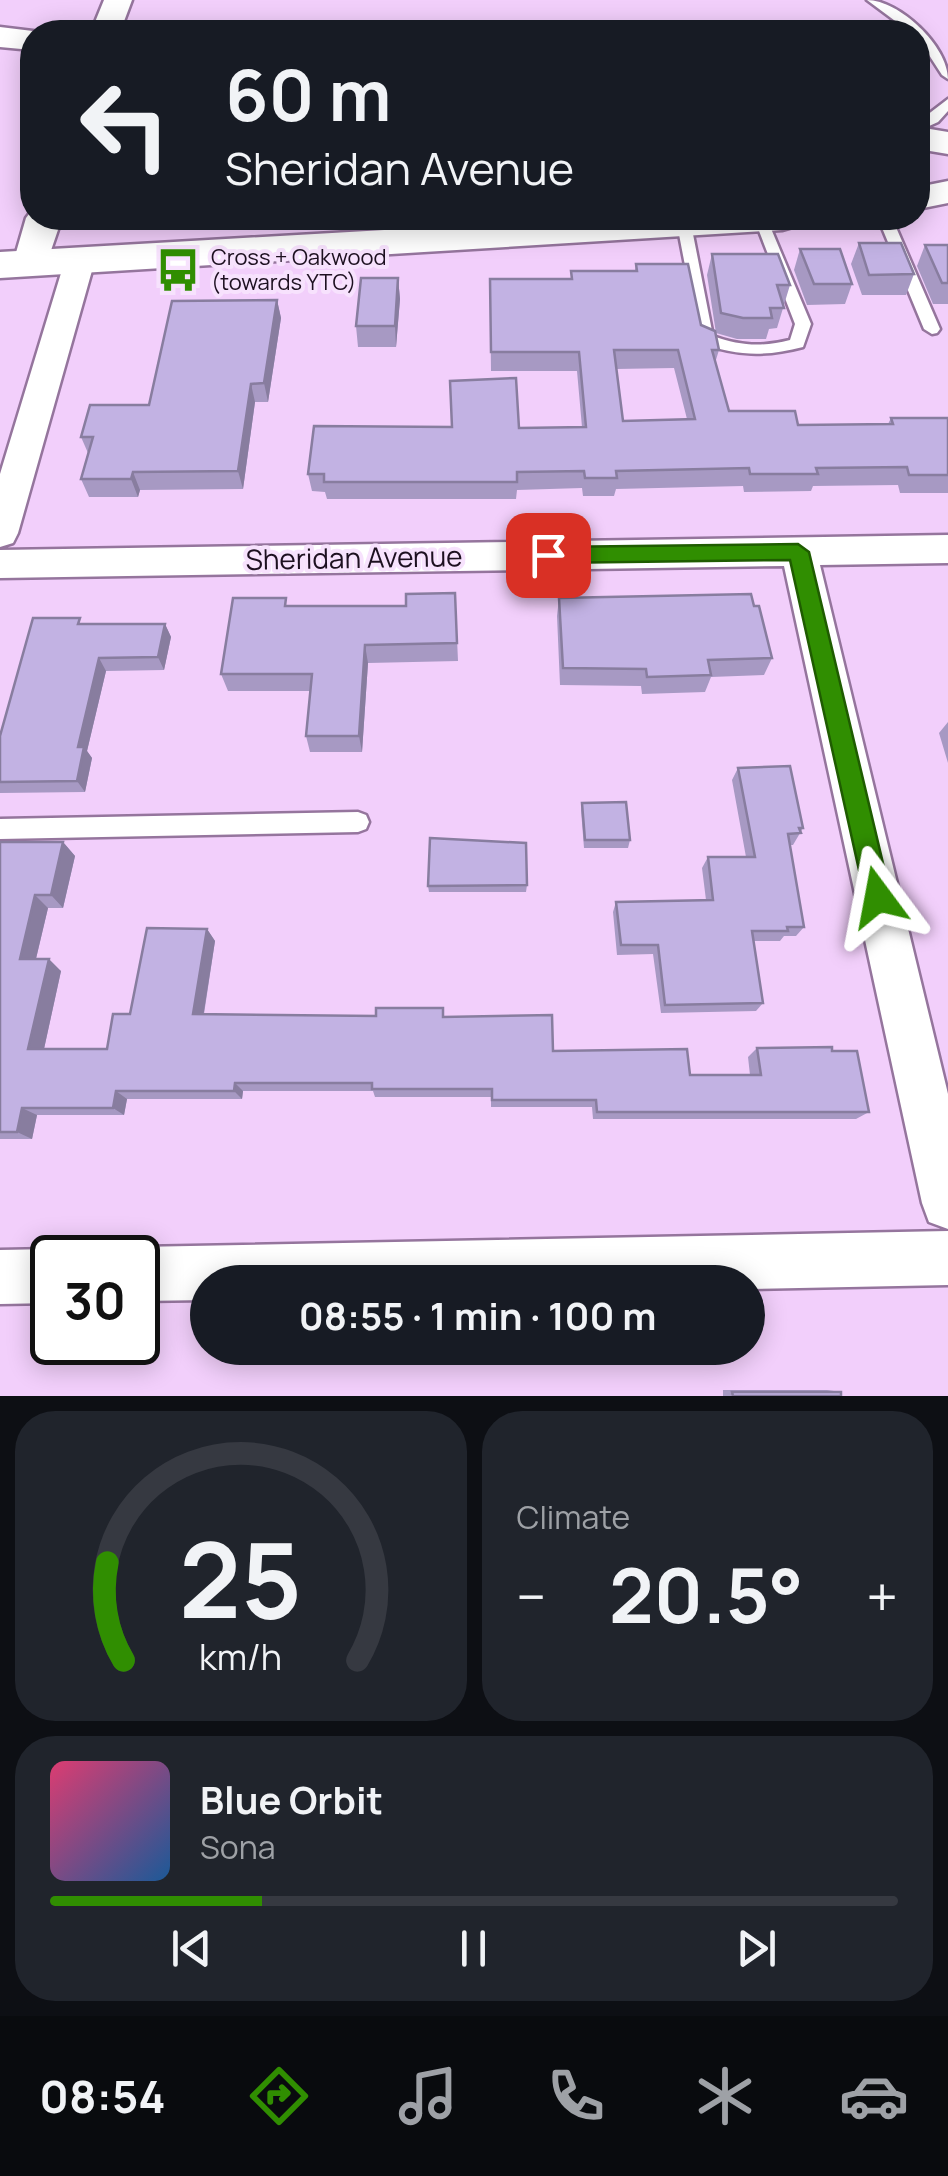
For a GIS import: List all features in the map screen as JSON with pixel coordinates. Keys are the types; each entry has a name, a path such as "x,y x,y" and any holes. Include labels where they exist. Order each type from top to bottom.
{"main road":[{"path":"16,264 583,230"}],"street":[{"path":"16,264 37,230"},
{"path":"0,533 80,260"},
{"name":"Sheridan Avenue","path":"0,564 948,550"},
{"path":"798,552 948,1203"},
{"path":"160,1274 948,1258"},
{"path":"0,1277 30,1276"}],"lane":[{"path":"873,0 901,20"},
{"path":"930,44 948,75"},
{"path":"930,121 948,103"},
{"path":"685,230 706,339 736,351 766,353 796,343 803,324 775,230"},
{"path":"890,230 932,329"},
{"path":"0,829 358,822"}],"building":[{"path":"859,243 901,243 914,274 869,275"},
{"path":"925,245 948,245 948,283 942,283"},
{"path":"800,249 840,249 852,284 814,284"},
{"path":"712,254 778,254 790,285 777,285 784,308 770,308 772,318 721,313"},
{"path":"636,264 688,264 701,325 715,331 719,350 712,350 729,411 795,411 798,425 893,424 891,418 948,418 948,475 909,475 907,467 816,468 818,474 750,474 749,468 616,471 617,478 585,478 584,471 517,472 517,482 324,482 324,474 308,474 314,426 452,427 450,381 516,378 519,428 586,427 579,352 491,352 490,279 572,279 571,271 637,271","holes":["614,350 678,350 695,419 623,421"]},
{"path":"361,278 398,278 395,326 356,326"},
{"path":"277,300 264,383 251,384 238,471 133,472 131,479 81,479 93,437 81,437 90,405 149,405 172,301"},
{"path":"455,593 457,643 365,645 359,736 306,736 312,674 221,674 233,598 286,598 285,606 406,606 406,594"},
{"path":"751,594 754,606 759,606 772,658 708,660 711,675 647,677 646,669 563,668 559,598"},
{"path":"33,618 80,618 78,624 165,624 158,657 99,658 78,747 84,747 77,781 0,782 0,736"},
{"path":"790,766 803,828 799,828 801,833 788,834 804,927 752,931 763,1003 665,1005 658,945 621,945 616,902 713,900 708,857 755,857 738,768"},
{"path":"626,802 630,840 585,840 582,803"},
{"path":"430,838 526,843 527,885 428,886"},
{"path":"0,842 63,842 51,895 35,895 20,959 49,959 28,1049 107,1049 113,1014 130,1014 147,928 207,929 193,1014 376,1016 376,1008 443,1008 443,1017 552,1015 553,1051 687,1049 690,1075 761,1075 757,1048 832,1047 832,1051 857,1051 869,1112 597,1112 596,1100 492,1100 492,1089 372,1089 372,1083 235,1083 234,1091 116,1091 113,1108 22,1108 17,1132 0,1132"},
{"path":"732,1392 841,1392 841,1396 733,1396"}],"place":[{"name":"Cross + Oakwood (towards YTC)","path":"178,270"}],"route":[{"path":"548,555 798,552 878,897"}]}
